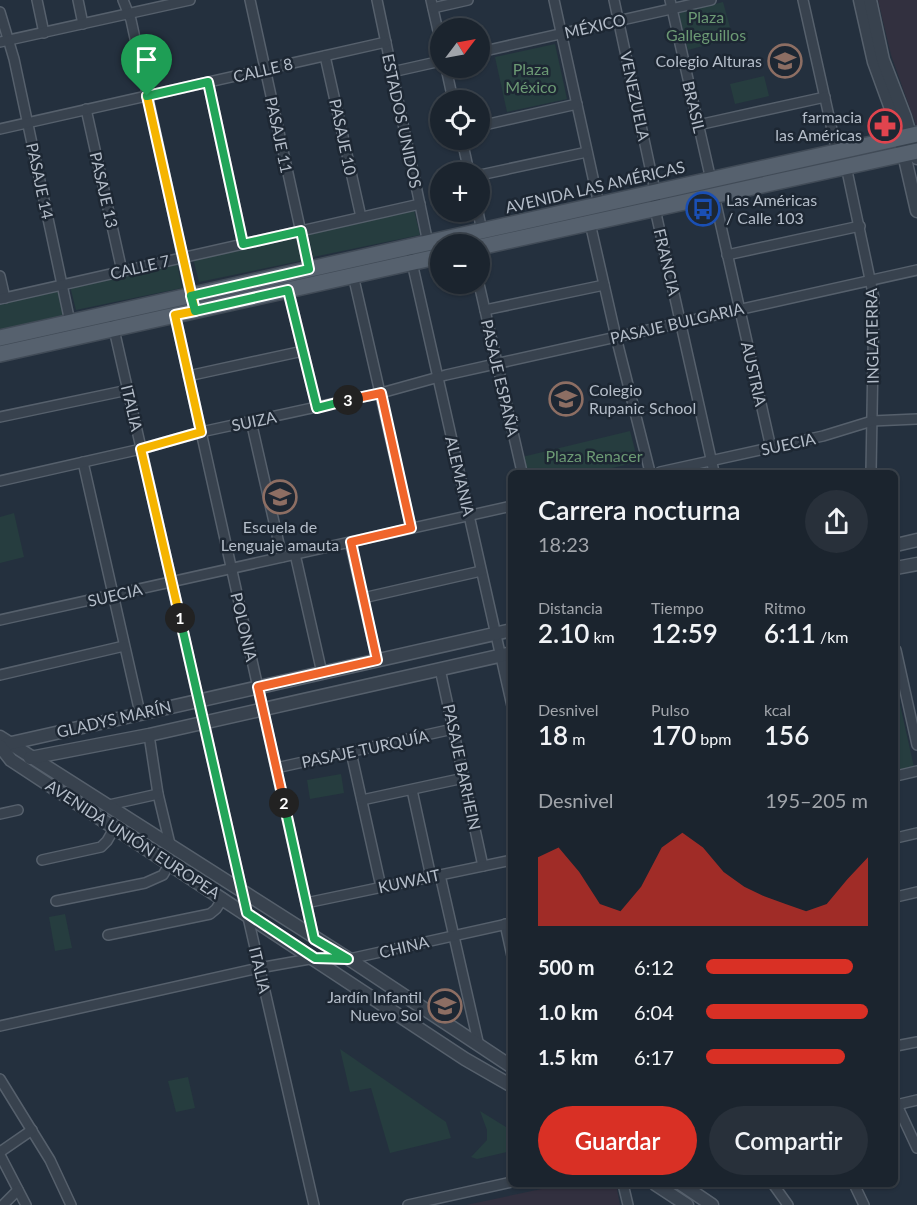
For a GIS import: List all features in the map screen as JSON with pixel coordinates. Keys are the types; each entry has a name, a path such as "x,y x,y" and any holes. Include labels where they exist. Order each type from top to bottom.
{"main road":[{"name":"AVENIDA LAS AMÉRICAS","path":"490,245 655,208 712,188 837,152 912,146"},
{"name":"AVENIDA LAS AMÉRICAS","path":"0,354 112,321 193,303 309,269 656,192 712,188 846,166 912,146"},
{"name":"AVENIDA LAS AMÉRICAS","path":"0,338 70,322 175,315 193,303 288,290 430,258"}],"street":[{"path":"37,0 44,33"},
{"path":"78,0 83,24"},
{"path":"123,0 193,303"},
{"path":"4,42 128,14 167,2 190,0"},
{"name":"PASAJE 11","path":"250,0 309,269"},
{"name":"ESTADOS UNIDOS","path":"377,0 428,243"},
{"path":"432,4 468,0"},
{"path":"554,0 599,205"},
{"name":"VENEZUELA","path":"614,0 656,192"},
{"name":"MÉXICO","path":"490,50 618,21 671,4 711,0"},
{"path":"802,0 837,152"},
{"path":"860,0 874,62 912,146"},
{"path":"870,0 884,60 912,146 917,211"},
{"name":"BRASIL","path":"671,4 712,188"},
{"name":"PASAJE 14","path":"0,12 4,42 27,123 70,322"},
{"name":"CALLE 8","path":"0,129 386,42"},
{"name":"PASAJE 10","path":"325,56 361,218"},
{"path":"392,72 430,63"},
{"path":"208,82 243,244"},
{"path":"698,124 825,97"},
{"path":"490,124 577,104"},
{"name":"PASAJE 13","path":"86,109 122,272"},
{"path":"490,173 587,152"},
{"name":"INGLATERRA","path":"846,166 872,280 874,304 871,470"},
{"name":"AUSTRIA","path":"712,188 771,448"},
{"name":"FRANCIA","path":"656,192 655,208 713,470"},
{"name":"CALLE 7","path":"2,299 420,204"},
{"path":"480,222 482,231"},
{"path":"590,223 649,470"},
{"path":"728,255 860,226"},
{"name":"ALEMANIA","path":"408,247 495,634 506,655 508,672"},
{"name":"PASAJE BULGARIA","path":"438,378 917,270"},
{"path":"353,275 411,528"},
{"path":"0,276 2,299"},
{"path":"485,310 604,285"},
{"path":"288,290 317,408"},
{"name":"PASAJE ESPAÑA","path":"481,294 522,470"},
{"name":"POLONIA","path":"175,315 314,939"},
{"name":"ITALIA","path":"112,321 314,1205"},
{"path":"188,376 303,351"},
{"name":"SUIZA","path":"0,481 438,378"},
{"path":"0,417 128,390"},
{"name":"SUECIA","path":"669,470 823,436 872,421 917,419"},
{"path":"251,421 282,557"},
{"path":"83,462 140,713"},
{"name":"SUECIA","path":"0,620 508,507"},
{"path":"898,545 917,540"},
{"path":"351,542 377,660"},
{"path":"295,554 321,673"},
{"path":"898,568 917,564"},
{"path":"363,598 481,572"},
{"name":"GLADYS MARÍN","path":"3,748 140,713 508,631"},
{"path":"0,675 124,646"},
{"name":"GLADYS MARÍN","path":"3,748 34,758 149,735 506,655"},
{"path":"898,659 917,745"},
{"name":"PASAJE BARHEIN","path":"440,669 483,866"},
{"path":"907,699 917,697"},
{"name":"PASAJE TURQUÍA","path":"276,768 453,729"},
{"path":"149,735 158,794 170,844"},
{"name":"AVENIDA UNIÓN EUROPEA","path":"3,748 34,758 508,1064"},
{"name":"AVENIDA UNIÓN EUROPEA","path":"3,748 115,827 465,1059 508,1084"},
{"path":"351,752 381,887"},
{"path":"898,776 917,771"},
{"path":"362,800 464,778"},
{"path":"412,790 453,936 479,1046"},
{"path":"108,805 158,794"},
{"path":"0,814 18,810"},
{"path":"42,860 101,847 108,842 115,827"},
{"path":"898,838 917,833"},
{"name":"KUWAIT","path":"306,903 508,861"},
{"path":"56,901 144,883 163,875 170,863"},
{"path":"898,897 917,892"},
{"path":"108,935 210,914 223,898"},
{"name":"CHINA","path":"0,1026 259,968 315,958 348,959 508,924"},
{"path":"898,1046 917,1042"},
{"path":"0,1079 50,1160 71,1205"},
{"path":"898,1105 917,1100"},
{"path":"898,1109 917,1148"},
{"path":"26,1205 0,1154 32,1130"},
{"path":"408,1205 508,1183"},
{"path":"624,1187 628,1205"},
{"path":"660,1187 687,1205"},
{"path":"685,1187 712,1205"},
{"path":"775,1187 788,1205"},
{"path":"855,1187 864,1205"},
{"path":"3,1205 18,1190"}],"shaded area":[{"path":"878,0 917,0 917,128 891,55"},
{"path":"551,1187 617,1187 620,1205 466,1205"}],"green space":[{"name":"Plaza Galleguillos","path":"723,2 733,38 688,50 679,13"},
{"name":"Plaza México","path":"555,44 567,99 507,112 495,57"},
{"path":"764,76 769,96 735,104 730,84"},
{"path":"414,210 420,235 313,257 308,233"},
{"path":"300,235 305,260 199,282 193,258"},
{"path":"177,263 182,288 76,310 70,286"},
{"path":"57,288 63,315 0,330 0,301"},
{"name":"Plaza Renacer","path":"630,431 638,462 604,470 525,470 522,457"},
{"path":"14,513 24,557 0,563 0,517"},
{"path":"898,696 914,767 898,771"},
{"path":"341,774 344,793 310,799 307,780"},
{"path":"65,914 72,948 55,951 49,917"},
{"path":"340,1049 446,1122 451,1138 390,1153 371,1088 350,1092"},
{"path":"188,1077 195,1108 176,1112 168,1081"},
{"path":"480,1111 508,1128 508,1152 477,1159 471,1157 487,1140 487,1130"}],"place":[{"name":"Colegio Alturas","path":"785,61"},
{"name":"farmacia las Américas","path":"885,126"},
{"name":"Las Américas / Calle 103","path":"703,209"},
{"name":"Colegio Rupanic School","path":"566,399"},
{"name":"Escuela de Lenguaje amauta","path":"280,497"},
{"name":"Jardín Infantil Nuevo Sol","path":"445,1006"}],"route":[{"path":"147,96 191,296 195,311 175,315 201,432 141,449 247,913 315,958 348,959 314,939 258,687 377,660 351,542 411,528 381,393 317,408 288,290 195,311 191,296 309,269 308,262 301,231 243,244 208,82 147,96"}]}
